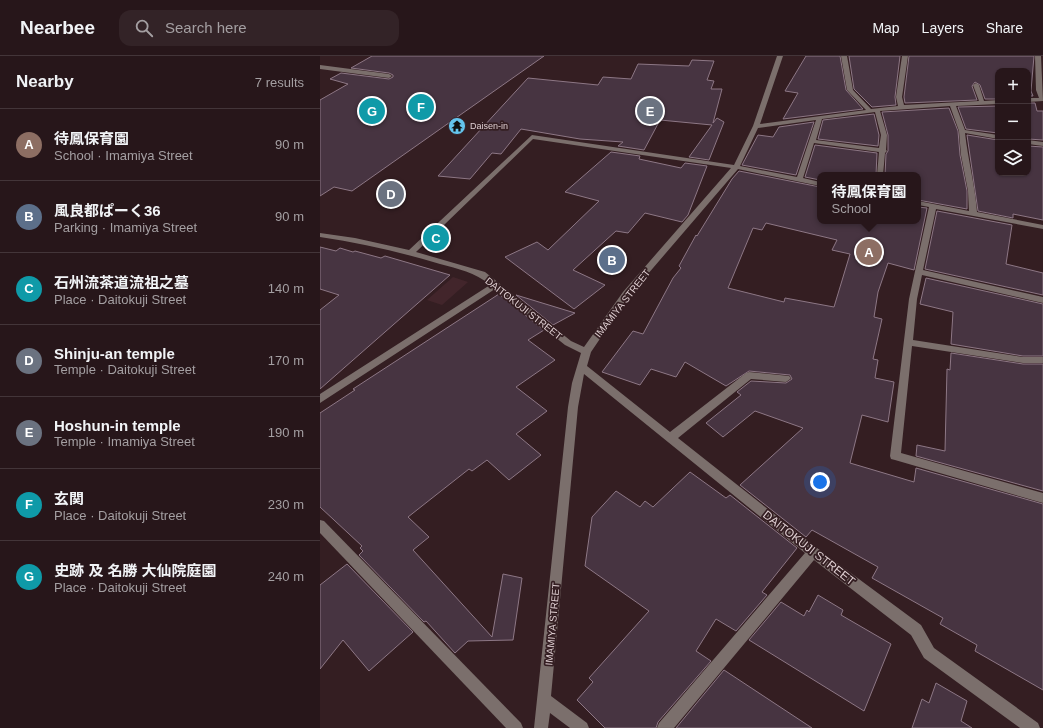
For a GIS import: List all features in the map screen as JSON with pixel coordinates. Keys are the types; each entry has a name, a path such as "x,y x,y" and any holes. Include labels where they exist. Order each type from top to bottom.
{"street":[{"name":"IMAMIYA STREET","path":"541,728 545,700 573,407 586,352 626,294 736,167 756,126 780,56"},
{"path":"844,56 850,90 870,111"},
{"path":"901,107 899,97 905,56"},
{"path":"1031,100 1043,99 1039,90 1038,56"},
{"path":"320,67 389,76"},
{"path":"976,85 982,103"},
{"path":"756,126 901,107 995,102"},
{"path":"952,104 962,132 964,155 972,191 973,213"},
{"path":"877,110 884,135 884,151 880,172"},
{"path":"799,180 820,117"},
{"path":"962,132 995,137"},
{"path":"411,253 532,137 736,167 817,183"},
{"path":"812,141 884,151"},
{"path":"1031,142 1043,144"},
{"path":"921,204 1043,227"},
{"path":"933,206 913,299 895,456 1043,498"},
{"name":"DAITOKUJI STREET","path":"320,236 354,240 411,253 482,274 568,343 586,352"},
{"path":"919,272 1043,300"},
{"path":"320,399 495,285"},
{"path":"908,342 1023,360 1043,360"},
{"name":"DAITOKUJI STREET","path":"582,367 813,552 916,630 929,653 1033,728"},
{"path":"671,437 749,375 786,378"},
{"path":"320,525 516,728"},
{"path":"664,728 813,552"},
{"path":"545,700 582,728"}],"shaded area":[{"path":"453,277 468,282 442,305 427,300"}],"building":[{"path":"372,56 544,56 352,191 334,187 320,196 320,100 348,84 330,79 341,73 389,79 393,77 393,75 389,73 351,68"},
{"path":"806,56 840,56 846,90 863,109 783,119 798,93 785,91"},
{"path":"849,56 900,56 895,97 896,105 872,107 854,89"},
{"path":"909,56 1034,56 1031,91 1031,68 995,68 995,99 985,99 980,85 975,82 972,86 977,100 905,103 904,97"},
{"path":"692,60 714,61 707,80 714,81 711,89 722,89 713,123 717,118 724,122 709,160 689,157 712,125 660,120 644,150 618,146 623,142 580,139 521,129 501,154 492,153 470,179 438,176 528,78 598,85 603,77 631,79 638,64 689,66"},
{"path":"1031,103 1035,103 1037,111 1043,111 1043,140 1031,139"},
{"path":"995,106 995,133 966,129 958,107"},
{"path":"949,108 958,131 960,155 967,191 967,209 921,201 921,172 885,172 886,154 888,151 888,135 882,112"},
{"path":"874,114 879,135 878,146 818,139 823,120"},
{"path":"814,122 796,175 742,165 758,135 773,137 779,127"},
{"path":"967,135 995,140 995,176 1031,176 1031,146 1043,147 1043,220 1013,214 1013,218 978,211"},
{"path":"815,145 877,153 876,172 817,172 817,179 805,177"},
{"path":"611,152 640,156 639,159 681,168 685,163 707,166 688,215 682,222 645,213 628,233 616,231 573,270 605,285 574,309 505,257 537,242 548,250 599,201 565,192"},
{"path":"739,171 817,186 817,224 921,224 921,207 927,208 914,270 888,263 878,292 874,317 882,319 873,359 878,360 875,378 894,382 888,422 862,415 850,463 914,482 916,468 1043,504 1043,690 975,651 977,645 940,624 943,618 872,578 878,567 812,530 806,537 740,485 803,428 755,411 723,437 706,423 741,395 737,392 751,381 786,383 792,379 790,375 749,371 726,386 685,362 676,377 651,369 640,385 602,372 633,331 643,334 673,278 681,268 679,266 696,235 697,236 732,179","holes":["766,223 837,240 832,250 850,254 834,307 785,298 784,302 728,288 753,228 762,230"]},
{"path":"937,211 1012,225 1006,264 1043,273 1043,295 925,269"},
{"path":"320,247 336,251 340,248 381,258 385,256 450,275 320,389 320,310 339,295 320,289"},
{"path":"926,278 1043,304 1043,356 1023,356 951,344 953,312 920,304"},
{"path":"499,294 544,330 528,340 555,360 516,387 547,411 516,434 541,455 509,480 487,460 472,471 469,469 408,517 429,537 413,550 492,637 503,574 522,578 513,640 468,641 455,653 426,621 424,622 359,555 363,551 360,548 362,546 320,507 320,413 355,390 353,389"},
{"path":"516,295 575,313 553,325"},
{"path":"951,353 1023,364 1043,364 1043,491 916,456 917,445 945,451 947,369 950,370"},
{"path":"690,472 726,498 730,495 797,548 762,592 767,595 736,631 716,619 696,651 711,661 658,722 656,728 605,728 577,700 593,682 589,678 649,611 585,566 592,517 616,491 640,507 645,501 653,507"},
{"path":"347,564 413,632 369,671 343,640 320,669 320,585"},
{"path":"818,595 843,610 841,615 891,644 864,711 749,640 781,602 804,616 807,610 809,612"},
{"path":"724,670 812,728 676,728"},
{"path":"936,683 967,701 961,721 972,728 912,728 922,699 929,703"}],"place":[{"name":"玄関","path":"421,107"},
{"name":"史跡 及 名勝 大仙院庭園","path":"372,111"},
{"name":"Hoshun-in temple","path":"650,111"},
{"name":"Daisen-in","path":"457,126"},
{"name":"Shinju-an temple","path":"391,194"},
{"name":"石州流茶道流祖之墓","path":"436,238"},
{"name":"待鳳保育園","path":"869,252"},
{"name":"風良都ぱーく36","path":"612,260"}]}
